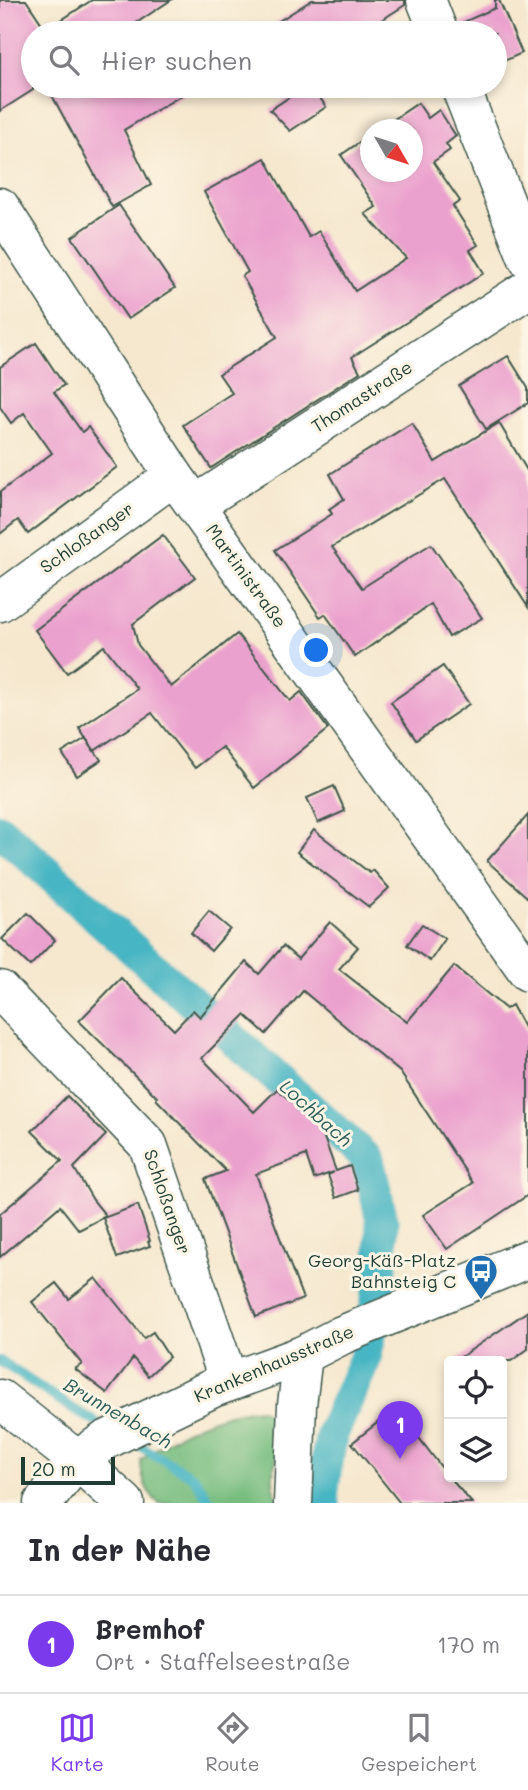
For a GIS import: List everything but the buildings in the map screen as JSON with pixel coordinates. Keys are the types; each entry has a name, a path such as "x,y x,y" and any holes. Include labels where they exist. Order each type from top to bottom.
{"street":[{"path":"426,0 434,21"},
{"path":"465,98 528,259"},
{"name":"Martinistraße","path":"0,207 185,491 525,961"},
{"name":"Thomastraße","path":"185,491 528,289"},
{"name":"Schloßanger","path":"0,602 185,491"},
{"name":"Schloßanger","path":"0,990 148,1145 221,1385"},
{"name":"Krankenhausstraße","path":"43,1503 91,1450 221,1385 303,1355 342,1335 528,1259"},
{"path":"293,1503 297,1405 303,1355"},
{"path":"0,1399 91,1450 125,1503"}],"green space":[{"path":"261,1409 278,1425 281,1432 273,1478 278,1503 159,1503 150,1494 143,1478 141,1460 167,1441 213,1419"}],"waterway":[{"name":"Lochbach","path":"0,830 368,1160 382,1220 377,1300 365,1359 332,1434 322,1496 324,1503"},
{"name":"Brunnenbach","path":"0,1361 106,1428"},
{"name":"Brunnenbach","path":"129,1440 194,1477 211,1503"}],"place":[{"name":"Georg-Käß-Platz Bahnsteig C","path":"481,1301"},
{"name":"Bremhof","path":"400,1459"}]}
